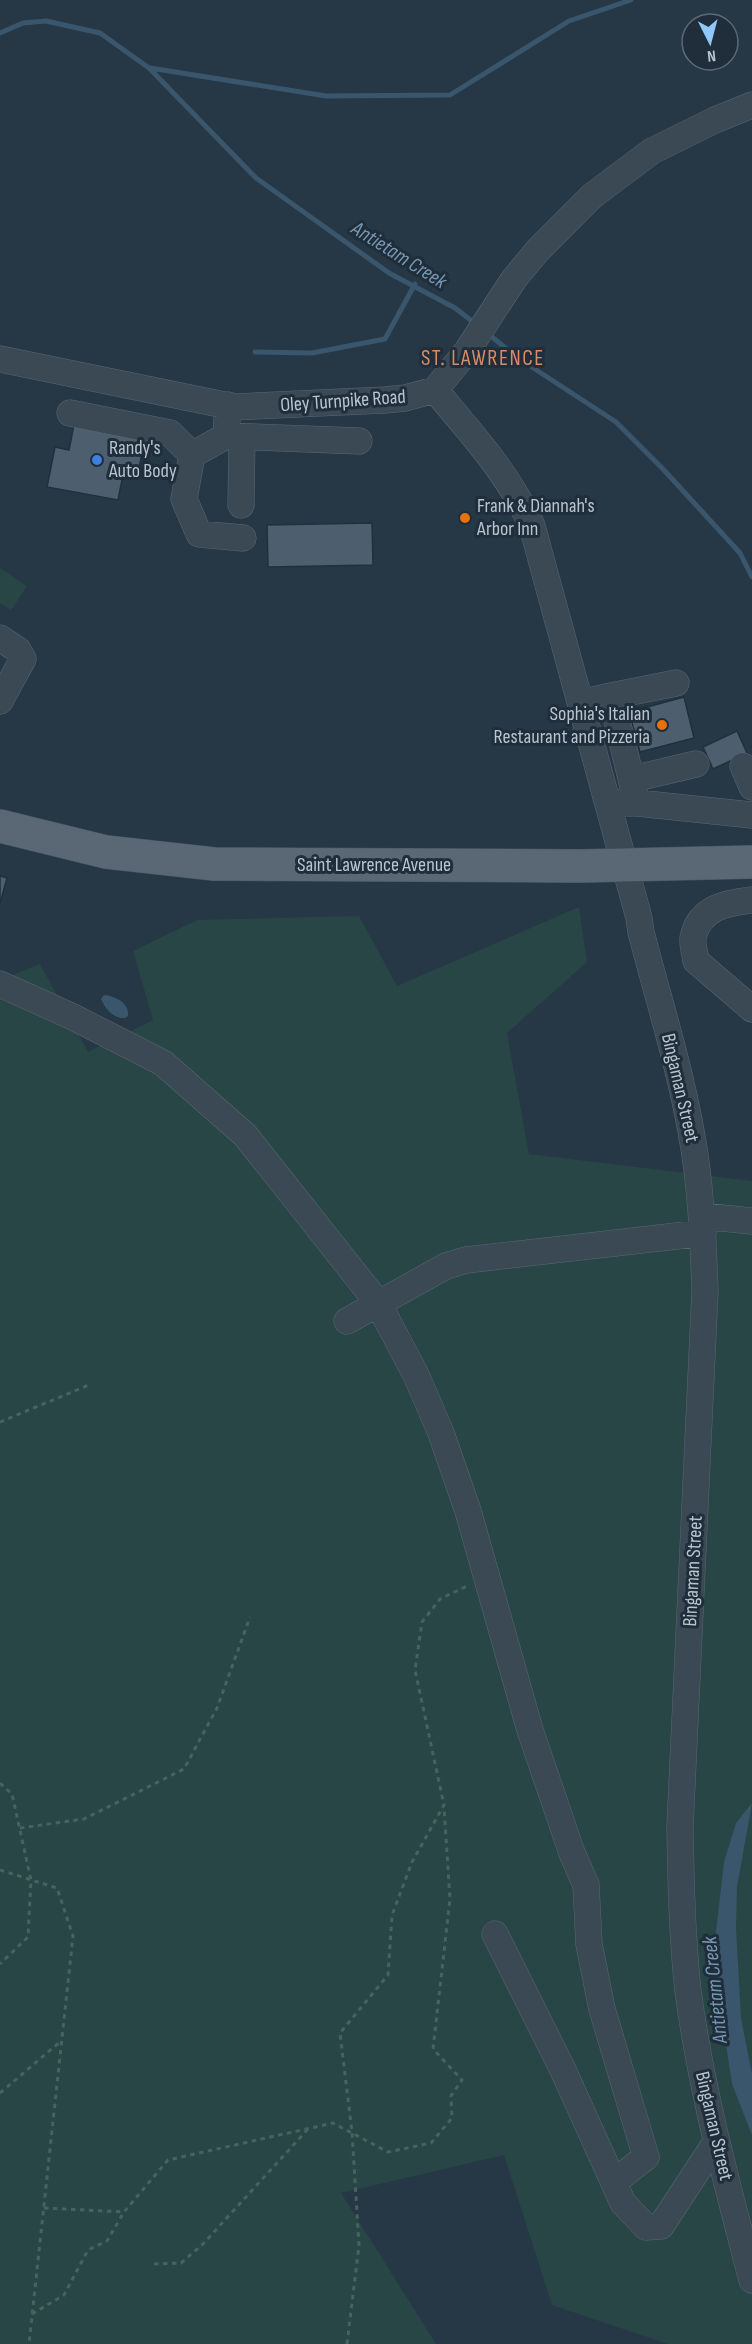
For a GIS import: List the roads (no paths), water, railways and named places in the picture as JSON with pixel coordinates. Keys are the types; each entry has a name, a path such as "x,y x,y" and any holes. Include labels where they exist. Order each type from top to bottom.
{"main road":[{"name":"Saint Lawrence Avenue","path":"0,826 106,852 183,862 277,864 752,862"}],"street":[{"path":"435,390 467,351 514,279 538,250 592,196 652,151 715,120 752,105"},
{"name":"Oley Turnpike Road","path":"0,359 228,405 266,407 405,398 435,390"},
{"path":"111,421 119,382"},
{"name":"Bingaman Street","path":"435,390 513,488 524,508 536,540 639,918 691,1131 702,1224 704,1342 680,1827 681,1890 689,1993 700,2069 716,2142 752,2280"},
{"path":"330,440 331,403"},
{"path":"228,405 234,436 241,505"},
{"path":"70,413 170,433 192,456"},
{"path":"192,456 234,436 359,441"},
{"path":"192,456 184,499 199,534 243,538"},
{"path":"0,638 18,650 23,660 0,700"},
{"path":"581,703 676,683"},
{"path":"611,696 635,791"},
{"path":"608,803 696,764"},
{"path":"635,791 752,815"},
{"path":"752,900 727,903 709,910 693,938 696,961 752,1008"},
{"path":"0,984 71,1016 163,1063 245,1135 378,1303 416,1375 441,1433 468,1511 530,1730 572,1853 586,1885 589,1944 602,2009 646,2157 614,2182"},
{"path":"347,1321 446,1266 466,1260 702,1224 752,1221"},
{"path":"495,1934 563,2070 623,2203 646,2226 661,2226 716,2142"}],"water":[{"path":"104,995 121,1001 127,1007 128,1016 121,1018 110,1012 101,999"},
{"path":"752,1803 737,1887 736,1928 741,2018 752,2074 752,2135 732,2084 713,1958 724,1862 736,1823"}],"waterway":[{"path":"150,68 326,96 450,95 569,21 631,0"},
{"name":"Antietam Creek","path":"0,33 23,23 46,21 100,33 149,68 256,178 389,273 455,308 477,325"},
{"path":"255,352 312,353 385,339 415,284"},
{"name":"Antietam Creek","path":"487,333 518,358 616,422 663,469 740,553 752,577"}],"place":[{"name":"Randy's Auto Body","path":"97,460"},
{"name":"Frank & Diannah's Arbor Inn","path":"465,518"},
{"name":"Sophia's Italian Restaurant and Pizzeria","path":"662,725"}],"district":[{"name":"ST. LAWRENCE","path":"483,358"}]}
